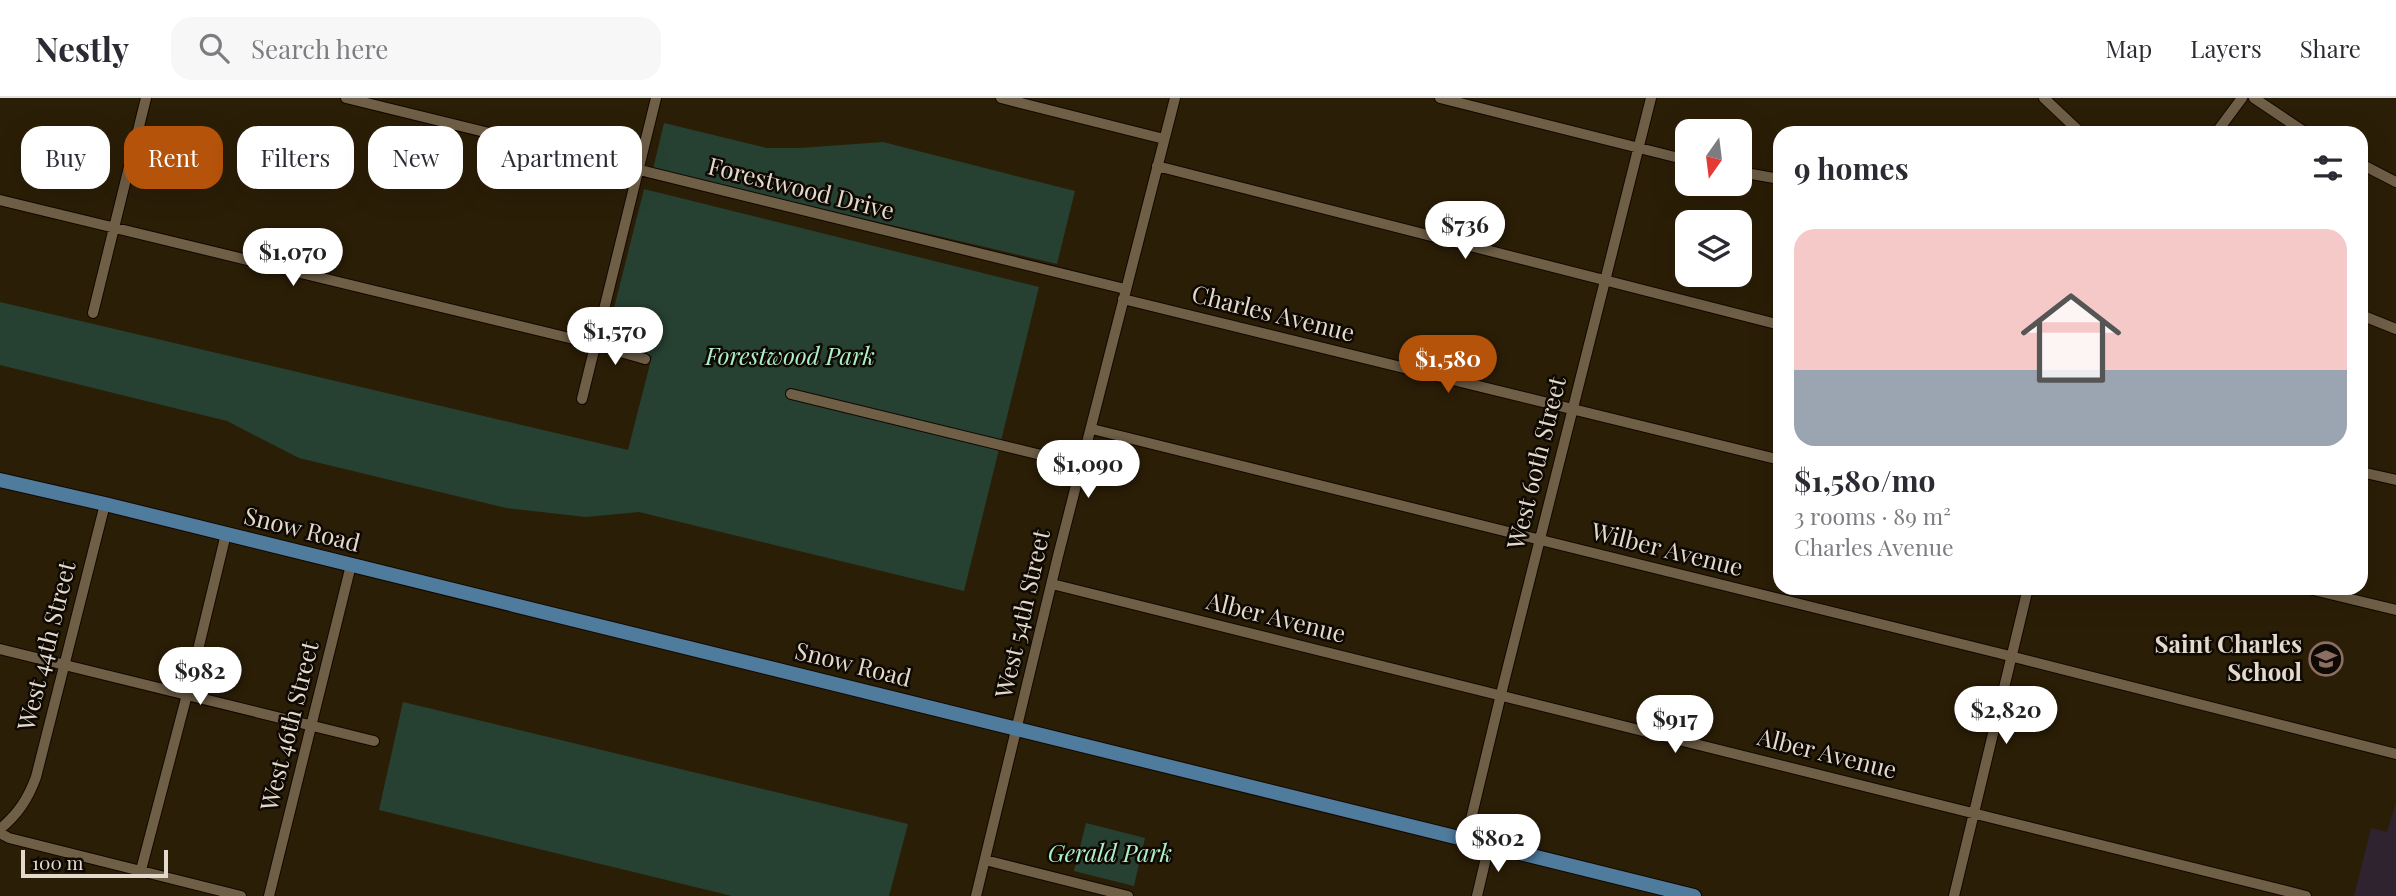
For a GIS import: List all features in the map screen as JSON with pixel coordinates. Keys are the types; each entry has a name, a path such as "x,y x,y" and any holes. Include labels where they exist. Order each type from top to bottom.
{"main road":[{"name":"Snow Road","path":"0,481 104,504 1694,896"}],"street":[{"path":"93,313 146,98"},
{"name":"Forestwood Drive","path":"346,98 477,131"},
{"path":"642,155 656,98"},
{"path":"1001,98 1164,139"},
{"name":"West 54th Street","path":"976,896 1175,98"},
{"path":"1440,98 1675,157"},
{"name":"West 60th Street","path":"1466,840 1651,98"},
{"path":"2043,98 2073,126"},
{"path":"2221,126 2242,98"},
{"path":"2254,98 2296,126"},
{"path":"1157,166 1773,323"},
{"path":"2368,168 2396,182"},
{"name":"Forestwood Drive","path":"642,172 1124,294"},
{"path":"1752,174 1773,178"},
{"path":"582,399 634,189"},
{"path":"0,200 595,344 645,359"},
{"name":"Charles Avenue","path":"1124,294 1773,458"},
{"path":"2368,318 2396,330"},
{"path":"791,394 1082,465"},
{"name":"Wilber Avenue","path":"1091,429 2396,754"},
{"path":"2368,474 2396,480"},
{"name":"West 44th Street","path":"0,831 28,799 36,777 104,504"},
{"path":"141,870 226,534"},
{"name":"West 46th Street","path":"269,896 351,565"},
{"name":"Alber Avenue","path":"1052,583 2306,896"},
{"path":"1954,896 2026,595"},
{"path":"2334,595 2396,610"},
{"path":"0,649 374,741"},
{"path":"0,831 9,838 241,896"},
{"path":"1477,896 1489,845"},
{"path":"985,860 1128,896"}],"shaded area":[{"path":"2396,802 2396,896 2354,896 2371,828 2387,832"}],"green space":[{"path":"664,123 767,148 883,142 1075,191 1057,264 653,169"},
{"name":"Forestwood Park","path":"644,189 1039,287 964,591 639,512 586,517 506,508 299,458 227,421 0,365 0,302 628,450 652,356 605,344"},
{"path":"403,702 908,824 889,896 732,896 379,810"},
{"name":"Gerald Park","path":"1086,823 1145,838 1134,886 1074,871"}],"place":[{"name":"Saint Charles School","path":"2326,659"}]}
